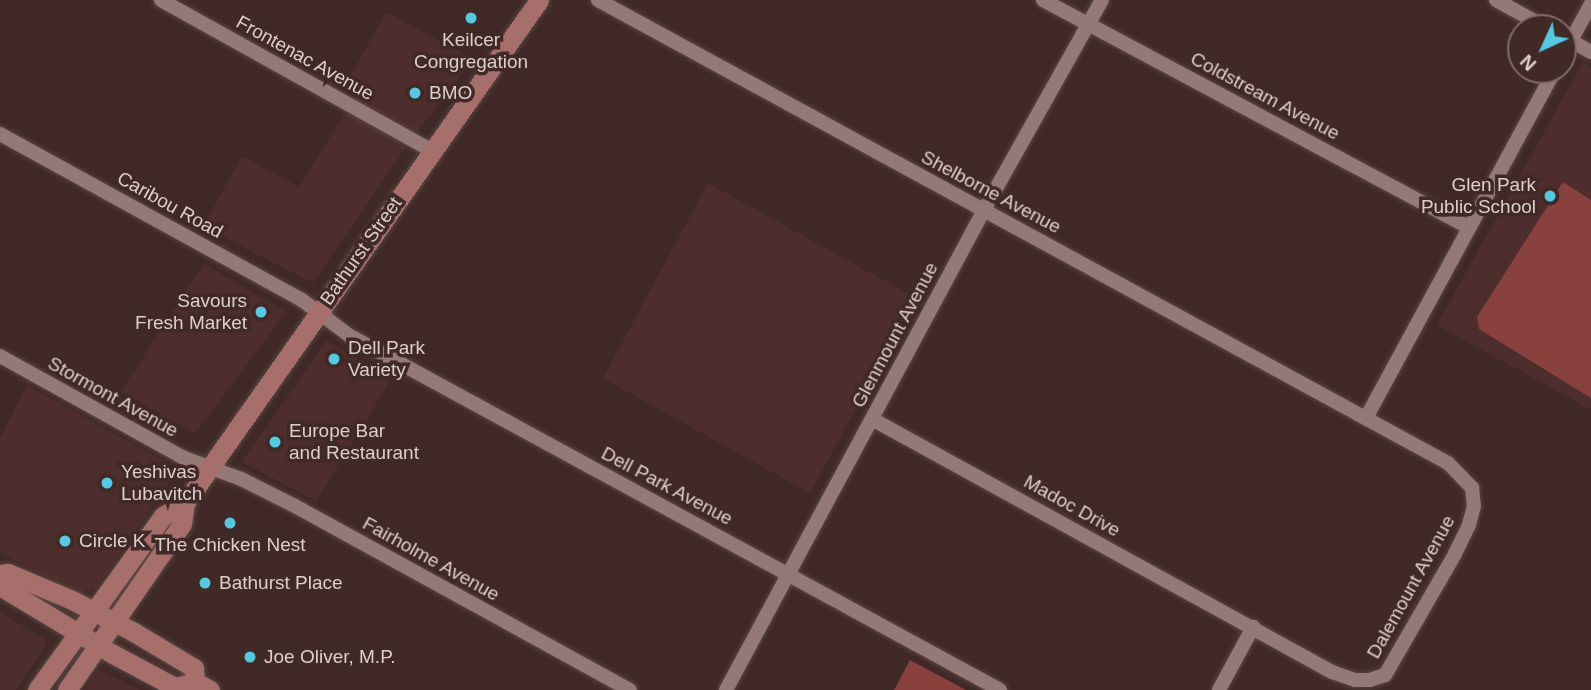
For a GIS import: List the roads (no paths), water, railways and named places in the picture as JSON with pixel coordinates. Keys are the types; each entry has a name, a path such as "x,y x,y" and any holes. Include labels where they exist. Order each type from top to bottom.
{"main road":[{"name":"Bathurst Street","path":"37,690 163,516 185,503 539,0"},
{"name":"Bathurst Street","path":"67,690 182,524 185,503"},
{"path":"0,574 8,573 116,622 194,668 203,686 175,687 99,646 0,586"}],"street":[{"name":"Frontenac Avenue","path":"161,0 431,150"},
{"name":"Shelborne Avenue","path":"598,0 1366,418"},
{"name":"Coldstream Avenue","path":"1043,0 1469,226"},
{"name":"Glenmount Avenue","path":"726,690 786,573 1102,0"},
{"path":"1496,0 1522,14"},
{"path":"1577,24 1591,4"},
{"path":"1366,418 1547,84"},
{"name":"Caribou Road","path":"0,134 302,300 318,313"},
{"name":"Dell Park Avenue","path":"318,313 350,336 1000,690"},
{"name":"Stormont Avenue","path":"0,356 172,452 210,467"},
{"name":"Dalemount Avenue","path":"1253,627 1332,672 1355,680 1370,680 1385,675 1455,554 1469,525 1474,506 1472,488 1448,463 1366,418"},
{"name":"Madoc Drive","path":"872,419 1253,627"},
{"name":"Fairholme Avenue","path":"210,467 295,506 630,690"},
{"path":"1219,690 1253,627"}],"place":[{"name":"Keilcer Congregation","path":"471,18"},
{"name":"BMO","path":"415,93"},
{"name":"Glen Park Public School","path":"1550,196"},
{"name":"Savours Fresh Market","path":"261,312"},
{"name":"Dell Park Variety","path":"334,359"},
{"name":"Europe Bar and Restaurant","path":"275,442"},
{"name":"Yeshivas Lubavitch","path":"107,483"},
{"name":"The Chicken Nest","path":"230,523"},
{"name":"Circle K","path":"65,541"},
{"name":"Bathurst Place","path":"205,583"},
{"name":"Joe Oliver, M.P.","path":"250,657"}]}
